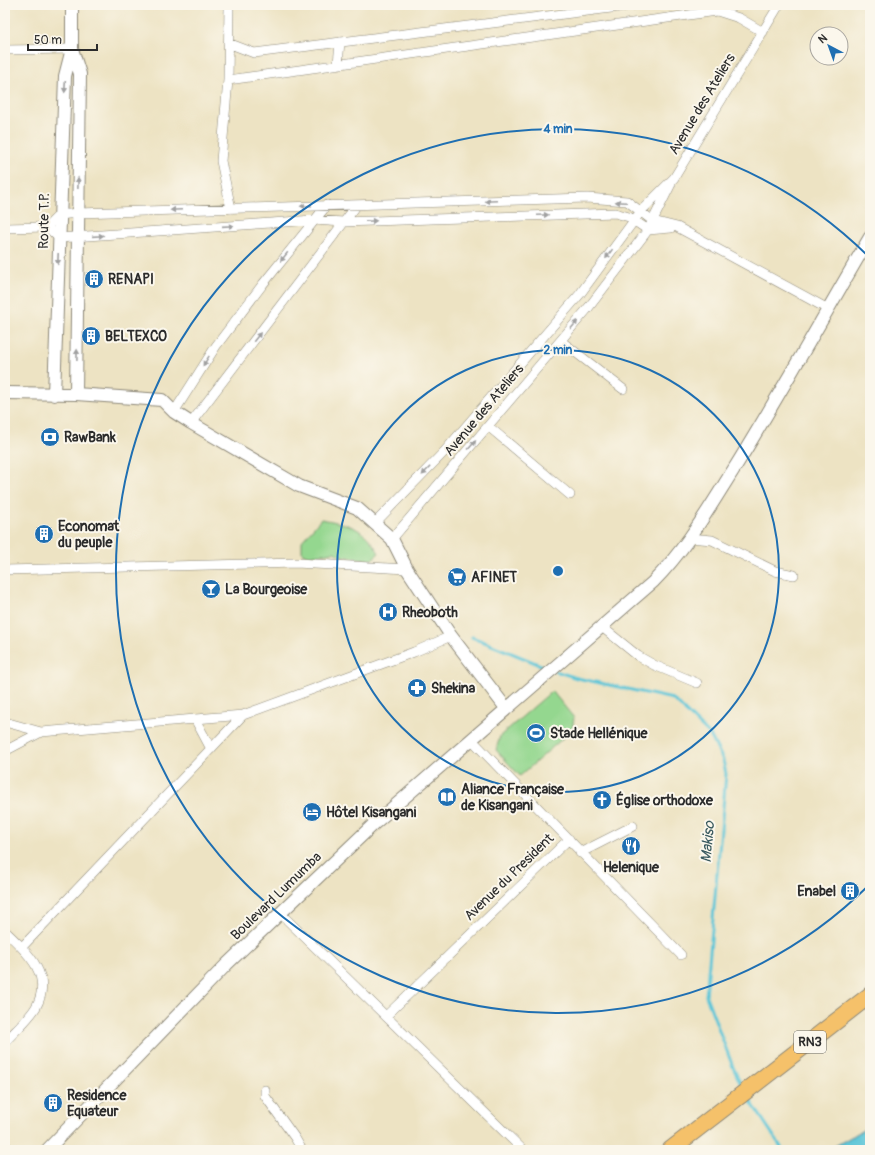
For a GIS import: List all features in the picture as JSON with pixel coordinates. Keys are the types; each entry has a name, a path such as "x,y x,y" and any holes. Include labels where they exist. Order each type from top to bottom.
{"highway":[{"name":"RN3","path":"670,1150 870,995"}],"street":[{"name":"Route T.P.","path":"54,395 59,215 65,76 72,49 72,5"},
{"path":"228,5 228,80 221,161 231,209"},
{"path":"228,42 254,53 631,5 633,22"},
{"name":"Avenue des Ateliers","path":"392,539 561,341 648,230 654,221 674,178 779,5"},
{"path":"228,80 717,11 739,18 763,32"},
{"path":"338,64 340,42"},
{"name":"Route T.P.","path":"72,49 80,74 76,394"},
{"path":"5,50 72,49"},
{"name":"Avenue des Ateliers","path":"374,524 444,452 580,294 640,211 674,178"},
{"path":"5,228 47,227 59,215 78,213 587,198 626,201 654,221 677,228 828,309"},
{"path":"174,412 216,346 327,205"},
{"path":"191,423 357,205"},
{"path":"47,227 59,238 314,220 343,222 615,213 629,217 648,230 677,228"},
{"name":"Boulevard Lumumba","path":"47,1150 227,964 375,823 472,740 506,708 602,627 669,566 690,538 762,425 870,237"},
{"path":"561,341 623,389"},
{"path":"5,393 54,395 76,394 162,400 174,412 191,423 300,486 357,508 392,539 407,569 451,636 506,708"},
{"path":"488,426 570,495"},
{"path":"690,538 712,540 775,571 794,575"},
{"path":"5,570 296,563 407,569"},
{"path":"602,627 638,656 654,665 697,683"},
{"path":"5,722 41,732 243,715 414,652 451,636"},
{"path":"22,947 243,715"},
{"path":"195,719 211,749"},
{"path":"5,751 41,732"},
{"name":"Avenue du President","path":"386,1016 569,839 472,740"},
{"path":"580,852 633,826"},
{"path":"569,839 681,955"},
{"path":"280,913 523,1150"},
{"path":"5,931 36,963 41,981 41,994 36,1007 5,1042"},
{"path":"265,1090 265,1096 302,1150"},
{"path":"5,1145 10,1150"}],"green space":[{"path":"321,519 355,528 368,537 379,553 371,560 341,556 334,552 309,556 302,553 302,541"},
{"name":"Stade Hellénique","path":"552,691 574,718 572,730 520,776 496,750 500,736"}],"water":[{"path":"870,1126 870,1150 828,1150"}],"waterway":[{"name":"Makiso","path":"472,637 548,668"},
{"name":"Makiso","path":"555,671 577,678 673,699 710,735 723,760 726,774 706,996 742,1087"},
{"name":"Makiso","path":"747,1096 783,1150"}],"place":[{"name":"RENAPI","path":"94,279"},
{"name":"BELTEXCO","path":"91,336"},
{"name":"RawBank","path":"50,437"},
{"name":"Economat du peuple","path":"44,534"},
{"name":"AFINET","path":"457,577"},
{"name":"La Bourgeoise","path":"211,589"},
{"name":"Rheoboth","path":"388,612"},
{"name":"Shekina","path":"417,688"},
{"name":"Stade Hellénique","path":"536,733"},
{"name":"Aliance Française de Kisangani","path":"447,797"},
{"name":"Église orthodoxe","path":"602,800"},
{"name":"Hôtel Kisangani","path":"312,812"},
{"name":"Helenique","path":"631,846"},
{"name":"Enabel","path":"850,891"},
{"name":"Residence Equateur","path":"53,1103"}]}
